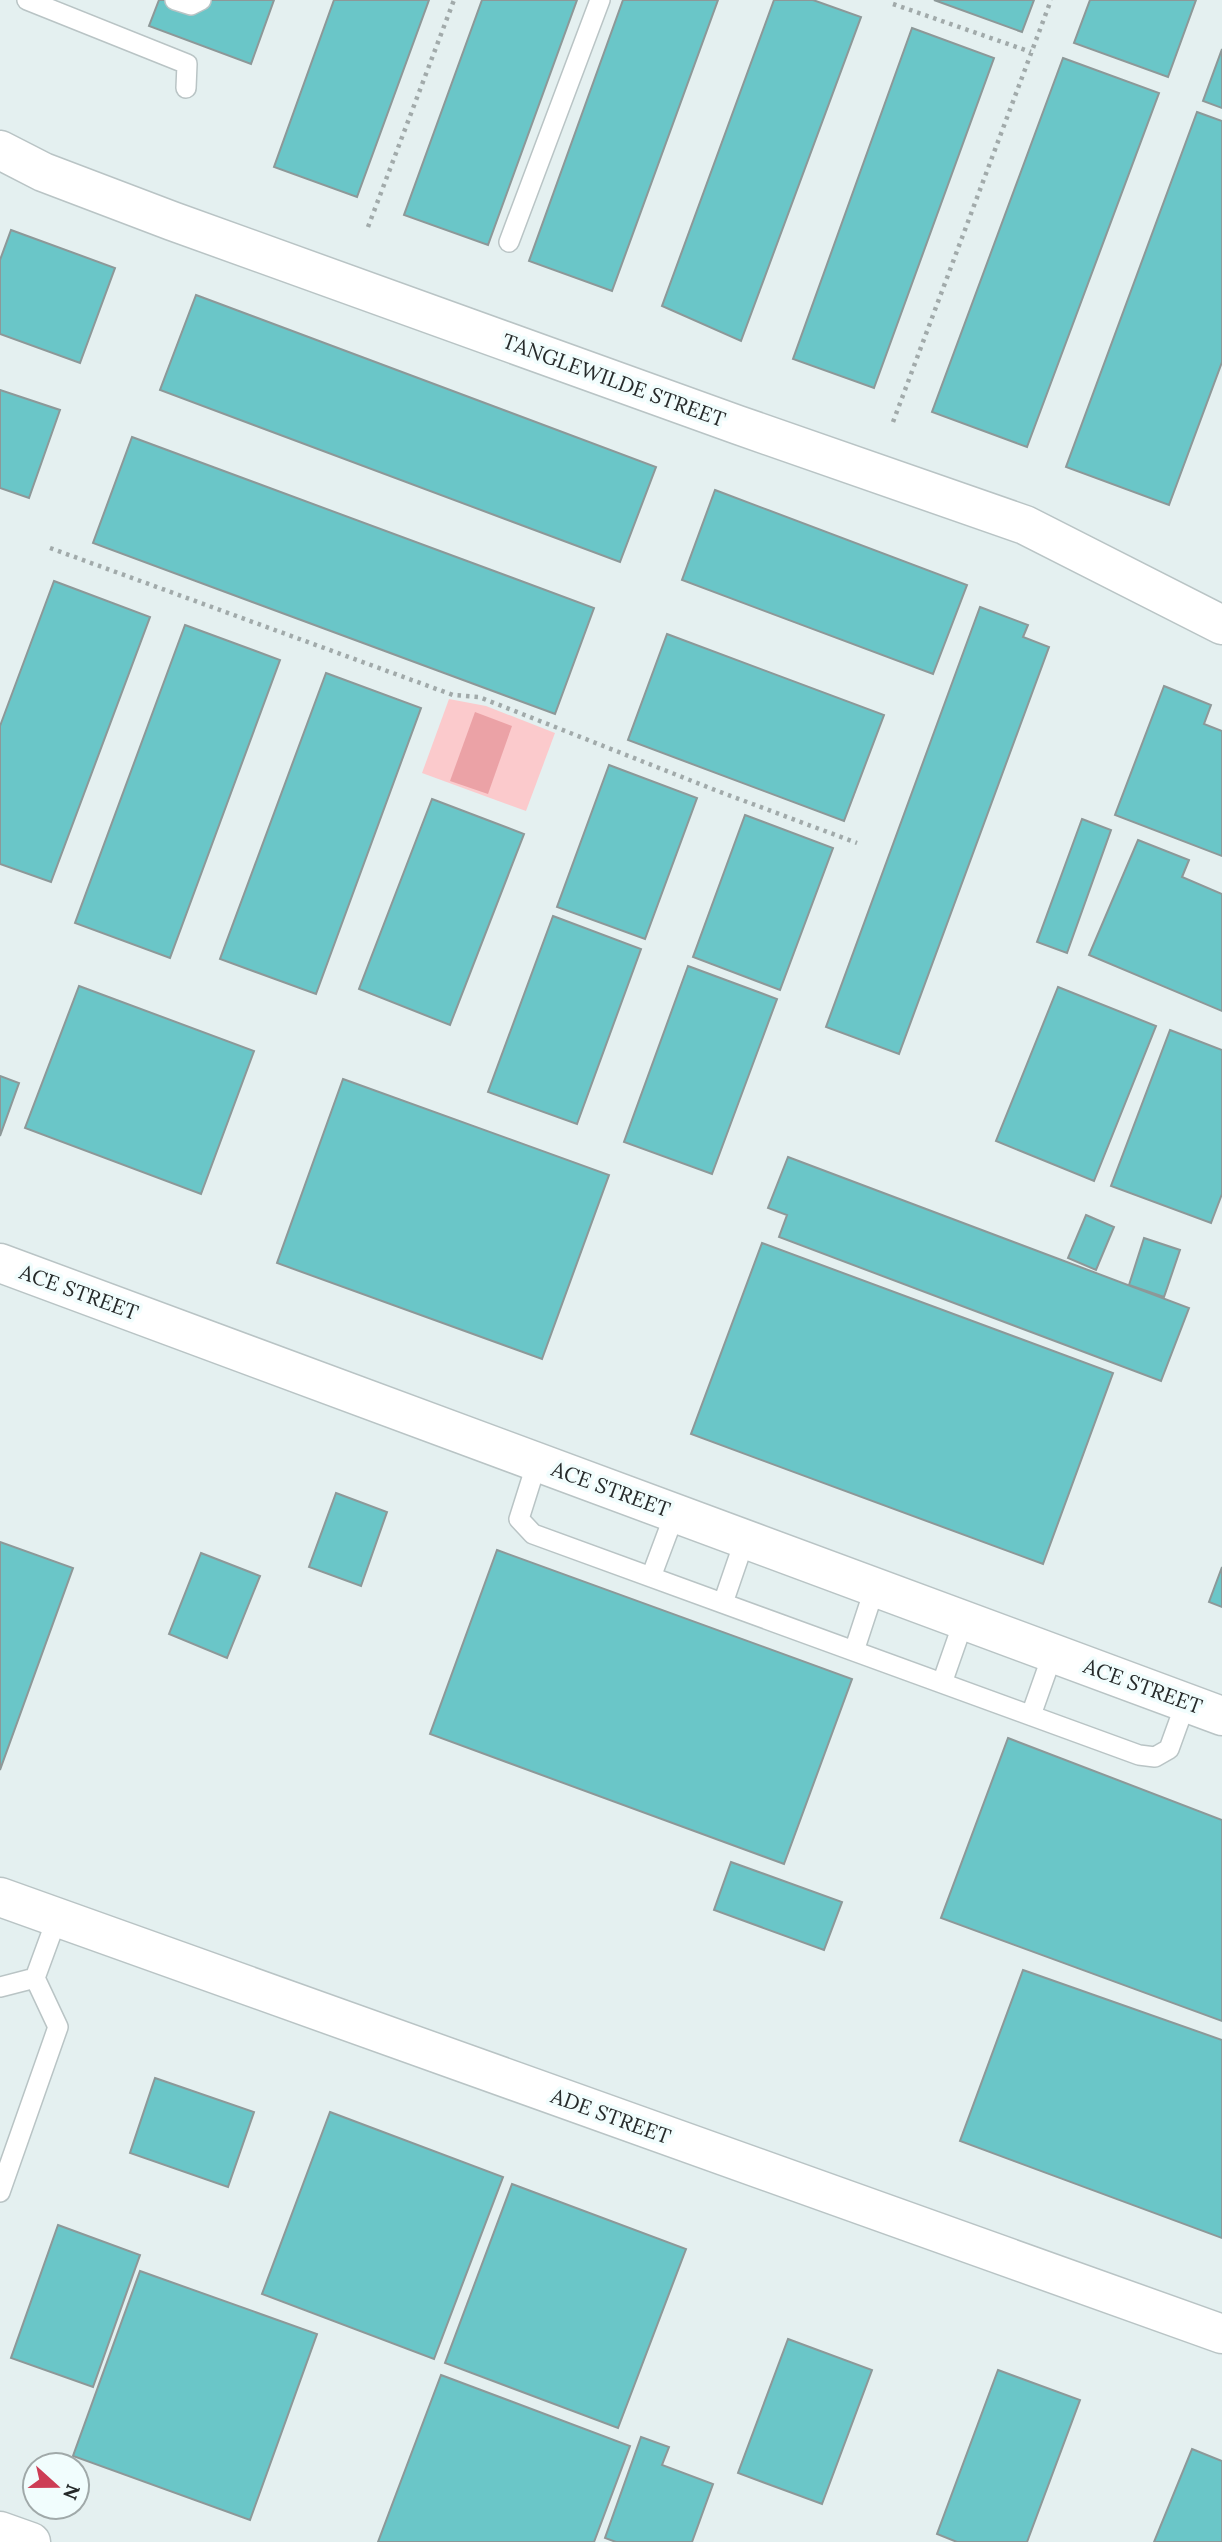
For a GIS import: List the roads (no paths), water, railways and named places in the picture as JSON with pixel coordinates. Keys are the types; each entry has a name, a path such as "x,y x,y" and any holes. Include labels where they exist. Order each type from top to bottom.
{"street":[{"name":"TANGLEWILDE STREET","path":"0,149 43,172 134,207 738,425 1025,525 1222,625"},
{"name":"ACE STREET","path":"0,1263 1222,1716"},
{"name":"ADE STREET","path":"0,1898 1222,2334"},
{"path":"0,2530 31,2542"}],"lane":[{"path":"27,0 187,64 186,88"},
{"path":"175,0 191,5 201,0"},
{"path":"509,242 600,0"},
{"path":"537,1462 519,1519 533,1534 1139,1755 1155,1758 1169,1749 1186,1702"},
{"path":"651,1577 675,1513"},
{"path":"723,1603 745,1539"},
{"path":"854,1651 875,1587"},
{"path":"942,1684 964,1620"},
{"path":"1031,1716 1053,1653"},
{"path":"0,2192 58,2027 35,1978 57,1918"},
{"path":"0,1987 35,1978"}]}
